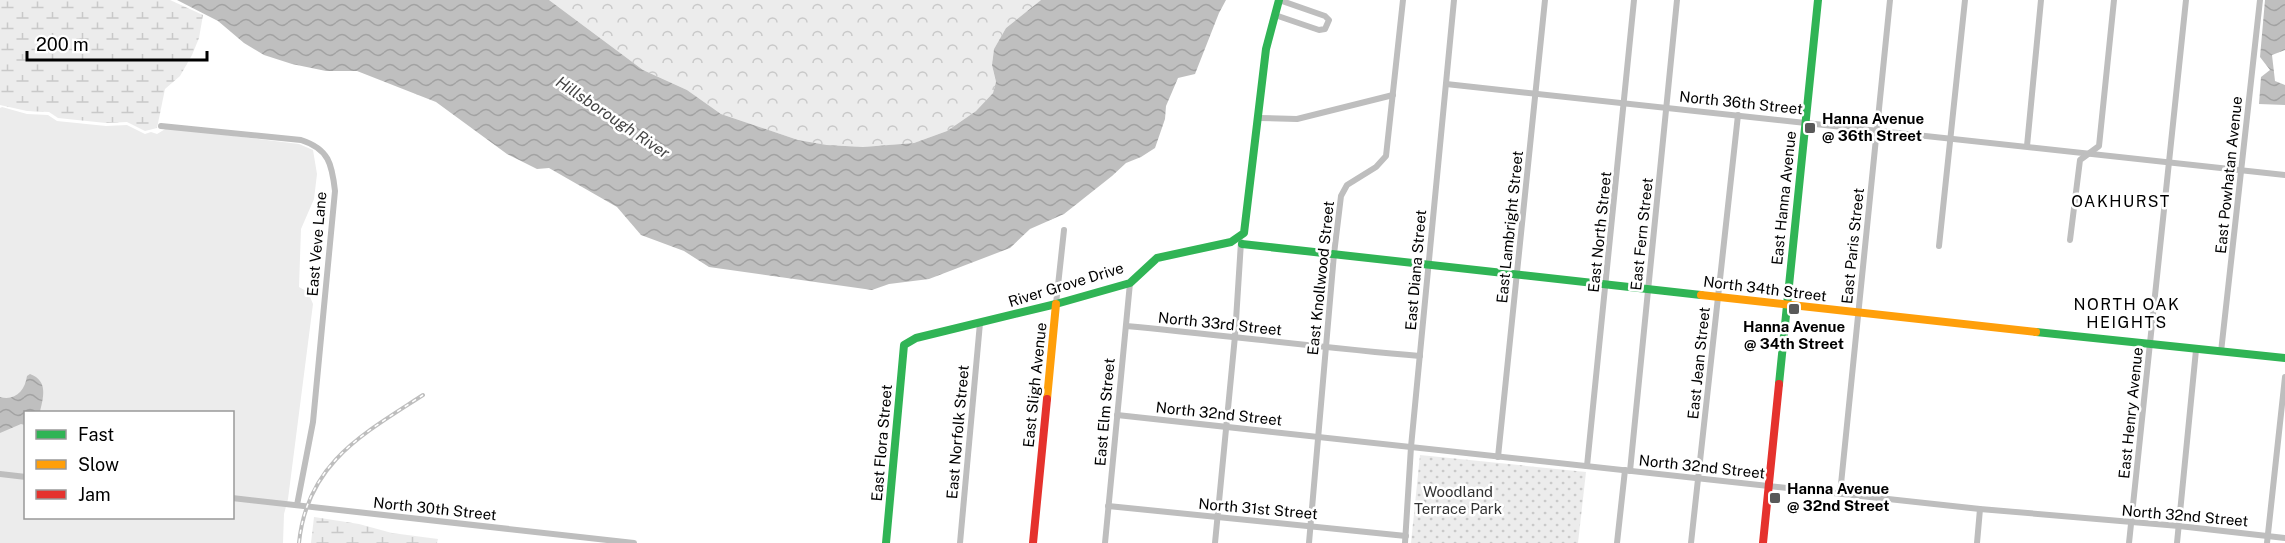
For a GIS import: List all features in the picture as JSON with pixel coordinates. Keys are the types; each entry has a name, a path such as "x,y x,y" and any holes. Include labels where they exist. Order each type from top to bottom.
{"street":[{"path":"1215,543 1235,336 1240,241 1246,227 1266,49 1275,15 1279,0 1325,16 1329,20 1325,29 1320,30 1275,15"},
{"name":"East Knollwood Street","path":"1309,543 1341,196 1347,185 1376,167 1386,156 1402,0"},
{"name":"East Diana Street","path":"1406,539 1411,447 1454,0"},
{"name":"East Lambright Street","path":"1498,456 1545,0"},
{"name":"East North Street","path":"1587,466 1634,0"},
{"name":"East Fern Street","path":"1617,543 1649,289 1677,0"},
{"name":"East Hanna Avenue","path":"1763,543 1818,0"},
{"name":"East Paris Street","path":"1840,494 1890,0"},
{"path":"1940,246 1965,0"},
{"path":"2027,146 2041,0"},
{"path":"2070,240 2080,160 2099,146 2114,0"},
{"name":"East Henry Avenue","path":"2128,543 2186,0"},
{"name":"East Powhatan Avenue","path":"2221,352 2260,0"},
{"name":"North 36th Street","path":"1446,84 2285,175"},
{"path":"1258,118 1297,119 1393,95"},
{"name":"East Jean Street","path":"1691,543 1738,115"},
{"name":"East Veve Lane","path":"161,126 301,140 315,145 324,153 333,171 335,191 313,422 297,505"},
{"name":"East Sligh Avenue","path":"1033,543 1064,230"},
{"name":"North 34th Street","path":"1240,241 1334,254 1718,296 1858,314 2285,358"},
{"name":"River Grove Drive","path":"904,345 916,338 1056,304 1130,283 1157,258 1240,241"},
{"name":"East Elm Street","path":"1105,543 1130,283"},
{"name":"East Norfolk Street","path":"960,543 980,323"},
{"name":"North 33rd Street","path":"1126,326 1420,356"},
{"name":"East Flora Street","path":"886,543 904,345"},
{"path":"2177,543 2196,350"},
{"path":"2267,540 2285,376"},
{"name":"North 32nd Street","path":"1117,415 1980,509 2178,526 2267,540 2285,538"},
{"path":"0,474 24,477"},
{"name":"North 30th Street","path":"234,498 634,543"},
{"name":"North 31st Street","path":"1108,506 1311,526 1406,539"},
{"path":"1977,543 1980,509"}],"green space":[{"path":"0,0 170,0 203,15 199,38 192,55 180,76 165,89 157,128 145,131 127,122 106,123 58,118 49,112 27,111 0,105"},
{"path":"549,0 1041,0 1006,28 994,49 992,65 996,83 993,93 976,111 947,131 914,143 863,147 827,145 798,140 721,114 687,90 643,70"},
{"path":"0,108 27,114 48,115 57,121 106,126 127,125 145,134 151,132 157,134 167,128 299,144 313,150 317,174 314,199 301,229 299,287 308,292 313,304 288,499 284,514 283,543 0,543"},
{"name":"Woodland Terrace Park","path":"1420,455 1586,472 1578,543 1411,543"},
{"path":"314,517 359,524 392,533 438,539 437,543 311,543"}],"water":[{"name":"Hillsborough River","path":"177,0 549,0 643,70 687,90 721,114 798,140 827,145 863,147 914,143 947,131 976,111 993,93 996,82 992,65 994,49 1006,28 1041,0 1226,0 1195,74 1178,78 1166,106 1165,119 1155,148 1126,163 1064,214 1030,229 1010,248 929,279 889,284 872,290 709,267 684,251 641,235 617,207 549,168 537,169 507,154 436,102 357,71 326,71 264,55 244,43 218,21"},
{"path":"2265,0 2285,0 2285,50 2272,55 2275,81 2285,85 2285,105 2259,104 2261,77 2270,70 2260,57"},
{"path":"30,374 36,377 42,385 40,411 24,411 24,425 0,433 0,397 10,398 18,394"}],"railway":[{"path":"299,543 304,515 313,492 326,471 342,454 379,423 423,395"}],"traffic: fast":[{"path":"886,543 904,345 916,338 1056,304 1130,283 1157,258 1231,242 1244,233 1266,49 1279,0"},
{"path":"1779,384 1818,0"},
{"path":"1242,244 1701,295"},
{"path":"2036,332 2285,358"}],"traffic: slow":[{"path":"1701,295 2036,332"},
{"path":"1047,399 1056,304"}],"traffic: jam":[{"path":"1763,543 1779,384"},
{"path":"1033,543 1047,399"}],"place":[{"name":"Hanna Avenue @ 36th Street","path":"1810,128"},
{"name":"Hanna Avenue @ 34th Street","path":"1794,309"},
{"name":"Hanna Avenue @ 32nd Street","path":"1775,498"}],"district":[{"name":"OAKHURST","path":"2121,201"},
{"name":"NORTH OAK HEIGHTS","path":"2127,313"}]}
